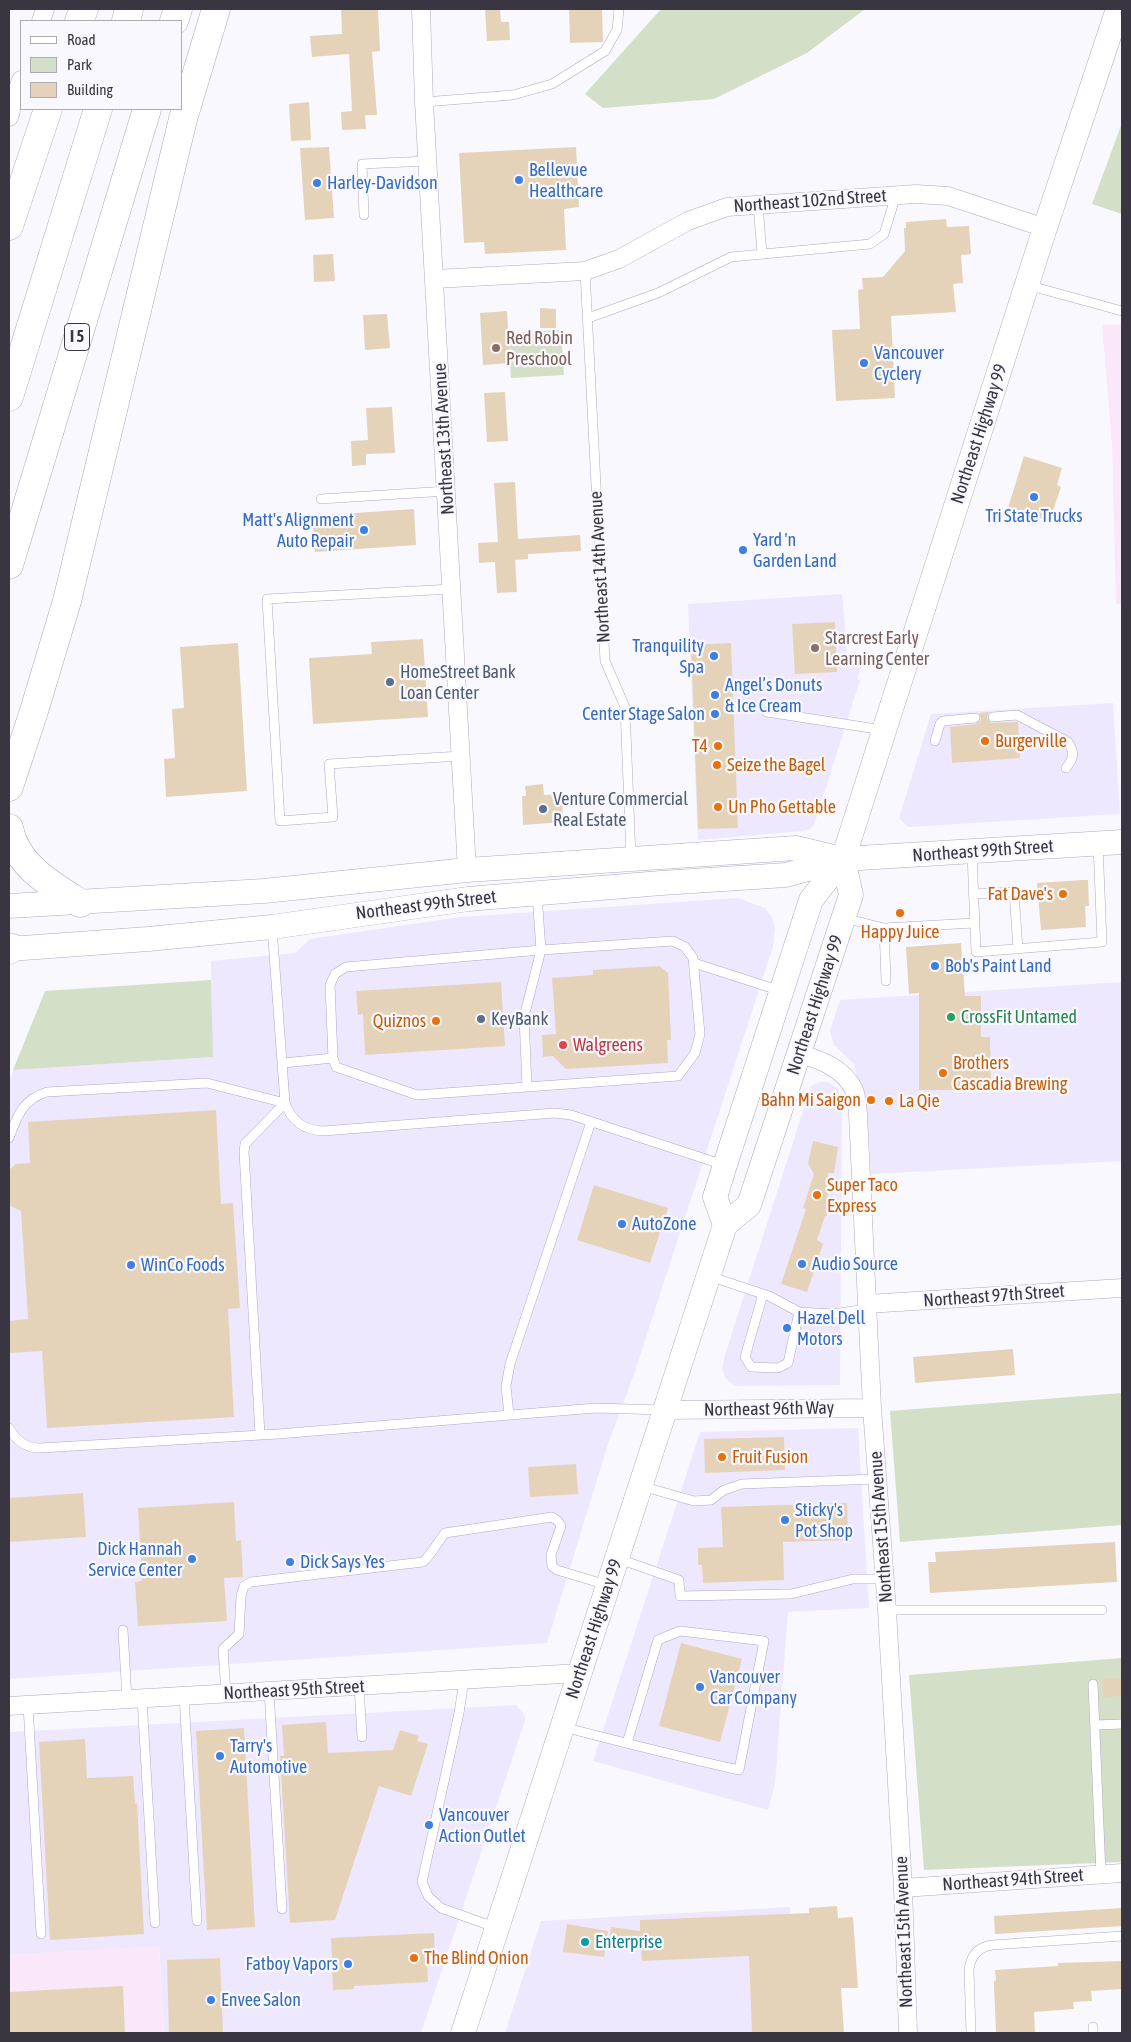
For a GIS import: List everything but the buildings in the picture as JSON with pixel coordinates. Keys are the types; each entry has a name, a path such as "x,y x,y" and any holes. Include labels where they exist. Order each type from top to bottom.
{"highway":[{"path":"9,787 67,601 183,119 216,9"},
{"path":"9,226 48,110"},
{"path":"9,397 98,110"},
{"name":"I 5","path":"9,565 147,110"},
{"path":"9,828 13,843 23,860 50,884 80,903"}],"main road":[{"name":"Northeast Highway 99","path":"725,1224 715,1197 781,991 811,900 843,860 1045,228 1118,9"},
{"name":"Northeast 99th Street","path":"10,949 148,939 278,926 468,898 786,875 843,860 1122,842"},
{"name":"Northeast 99th Street","path":"9,906 264,891 467,870 796,848 843,860"},
{"name":"Northeast Highway 99","path":"464,2033 725,1224 749,1205 851,895 843,860"},
{"path":"278,926 313,908 336,902 443,889 467,870"}],"street":[{"name":"Northeast 13th Avenue","path":"421,9 424,102 467,870"},
{"path":"9,117 20,83"},
{"name":"Northeast 102nd Street","path":"435,278 585,271 620,259 688,220 727,207 916,194 948,196 1045,228"},
{"name":"Northeast 15th Avenue","path":"799,1053 822,1061 840,1072 854,1090 858,1114 872,1408 885,1579 903,1888 908,2033"},
{"name":"Northeast 97th Street","path":"867,1304 1122,1288"},
{"name":"Northeast 96th Way","path":"666,1410 872,1408"},
{"name":"Northeast 95th Street","path":"9,1706 580,1673"},
{"name":"Northeast 94th Street","path":"903,1888 1122,1873"}],"lane":[{"path":"424,102 513,95 552,84 605,51 617,30 619,9"},
{"path":"364,215 362,164 428,161"},
{"path":"588,318 658,293 731,257 870,244 884,234 896,195"},
{"path":"758,205 762,254"},
{"name":"Northeast 14th Avenue","path":"585,271 605,661 625,707 631,859"},
{"path":"1027,285 1122,311"},
{"path":"321,499 447,491"},
{"path":"452,589 266,599 280,821 332,817 329,764 461,756"},
{"path":"767,712 884,730"},
{"path":"993,717 1017,715 1068,742 1073,749 1073,759 1066,768"},
{"path":"935,741 940,724 943,721 975,718"},
{"path":"972,852 976,952 1102,942 1098,843"},
{"path":"527,1087 524,1017 541,950 536,892"},
{"path":"973,894 1014,892 1018,949"},
{"path":"843,918 884,928 974,923"},
{"path":"278,926 285,1103 288,1111 302,1126 316,1131 555,1113 571,1115 725,1165"},
{"path":"884,928 886,981"},
{"path":"673,941 682,944 688,950 694,963 700,1034 695,1053 678,1076 417,1095 336,1067 333,1058 330,985 334,976 342,968 541,950 673,941"},
{"path":"694,963 781,991"},
{"path":"283,1063 333,1058"},
{"path":"9,1138 22,1107 36,1096 46,1092 207,1083 285,1103"},
{"path":"260,1435 244,1152 245,1144 285,1103"},
{"path":"509,1415 506,1386 510,1364 591,1122"},
{"path":"708,1276 763,1294 799,1312 833,1314 860,1310 867,1304"},
{"path":"763,1294 745,1357 751,1367 778,1368 788,1363 799,1312"},
{"path":"9,1428 19,1442 36,1448 260,1435 596,1408 666,1410"},
{"path":"641,1486 694,1501 711,1500 724,1490 742,1484 877,1479"},
{"path":"226,1694 223,1649 239,1634 241,1596 244,1586 252,1582 423,1562 431,1556 436,1544 445,1533 552,1517 558,1520 561,1526 551,1555 552,1566 557,1570 608,1585"},
{"path":"617,1558 680,1580 680,1596 790,1594 853,1579 885,1579"},
{"path":"887,1610 1102,1610"},
{"path":"123,1630 135,1699 155,1923"},
{"path":"562,1727 627,1743 739,1770 764,1641 680,1631 658,1640 627,1743"},
{"path":"464,1680 459,1714 422,1882 428,1896 441,1908 497,1928"},
{"path":"1093,1684 1101,1874"},
{"path":"359,1686 362,1737"},
{"path":"270,1691 282,1909"},
{"path":"184,1696 197,1921"},
{"path":"28,1705 41,1934"},
{"path":"1095,1726 1122,1724"},
{"path":"972,2033 969,1969 972,1959 981,1948 992,1944 1122,1936"}],"shaded area":[{"path":"1102,325 1122,325 1122,604 1116,604 1112,444"},
{"path":"842,594 848,661 862,665 857,679 860,680 814,825 810,829 803,831 698,840 688,604"},
{"path":"1113,703 1120,814 908,827 899,818 931,714"},
{"path":"738,898 765,908 772,917 775,928 773,947 634,1374 608,1444 547,1643 9,1679 9,1083 13,1070 212,1057 211,961 295,953 310,939 460,917"},
{"path":"1122,982 1122,1161 871,1174 868,1124 854,1064 834,1045 830,1031 840,1000"},
{"path":"820,1082 828,1082 838,1089 842,1105 840,1385 736,1386 725,1377 722,1368 725,1355 811,1086"},
{"path":"858,1428 869,1608 788,1612 775,1783 768,1810 593,1761 700,1432"},
{"path":"516,1705 524,1714 525,1720 421,2033 164,2033 159,1947 9,1955 9,1732"},
{"path":"790,1907 795,2033 505,2033 541,1921"},
{"path":"159,1946 164,2033 9,2033 9,1955"}],"green space":[{"path":"661,9 865,9 807,53 714,99 603,108 585,94"},
{"path":"1122,123 1122,214 1092,204"},
{"path":"561,330 564,375 511,378 508,333"},
{"path":"211,980 213,1057 13,1070 45,991"},
{"path":"1122,1393 1122,1525 900,1542 890,1411"},
{"path":"1122,1658 1122,1862 924,1870 909,1675"}],"place":[{"name":"Bellevue Healthcare","path":"519,180"},
{"name":"Harley-Davidson","path":"317,183"},
{"name":"Red Robin Preschool","path":"496,348"},
{"name":"Vancouver Cyclery","path":"864,363"},
{"name":"Tri State Trucks","path":"1034,497"},
{"name":"Matt's Alignment Auto Repair","path":"364,530"},
{"name":"Yard 'n Garden Land","path":"743,550"},
{"name":"Starcrest Early Learning Center","path":"815,648"},
{"name":"Tranquility Spa","path":"714,656"},
{"name":"HomeStreet Bank Loan Center","path":"390,682"},
{"name":"Angel’s Donuts & Ice Cream","path":"715,695"},
{"name":"Center Stage Salon","path":"715,714"},
{"name":"Burgerville","path":"985,741"},
{"name":"T4","path":"718,746"},
{"name":"Seize the Bagel","path":"717,765"},
{"name":"Un Pho Gettable","path":"718,807"},
{"name":"Venture Commercial Real Estate","path":"543,809"},
{"name":"Fat Dave's","path":"1063,894"},
{"name":"Happy Juice","path":"900,913"},
{"name":"Bob's Paint Land","path":"935,966"},
{"name":"CrossFit Untamed","path":"951,1017"},
{"name":"KeyBank","path":"481,1019"},
{"name":"Quiznos","path":"436,1021"},
{"name":"Walgreens","path":"563,1045"},
{"name":"Brothers Cascadia Brewing","path":"943,1073"},
{"name":"Bahn Mi Saigon","path":"871,1100"},
{"name":"La Qie","path":"889,1101"},
{"name":"Super Taco Express","path":"817,1195"},
{"name":"AutoZone","path":"622,1224"},
{"name":"Audio Source","path":"802,1264"},
{"name":"WinCo Foods","path":"131,1265"},
{"name":"Hazel Dell Motors","path":"787,1328"},
{"name":"Fruit Fusion","path":"722,1457"},
{"name":"Sticky's Pot Shop","path":"785,1520"},
{"name":"Dick Hannah Service Center","path":"192,1559"},
{"name":"Dick Says Yes","path":"290,1562"},
{"name":"Vancouver Car Company","path":"700,1687"},
{"name":"Tarry's Automotive","path":"220,1756"},
{"name":"Vancouver Action Outlet","path":"429,1825"},
{"name":"Enterprise","path":"585,1942"},
{"name":"The Blind Onion","path":"414,1958"},
{"name":"Fatboy Vapors","path":"348,1964"},
{"name":"Envee Salon","path":"211,2000"}]}
